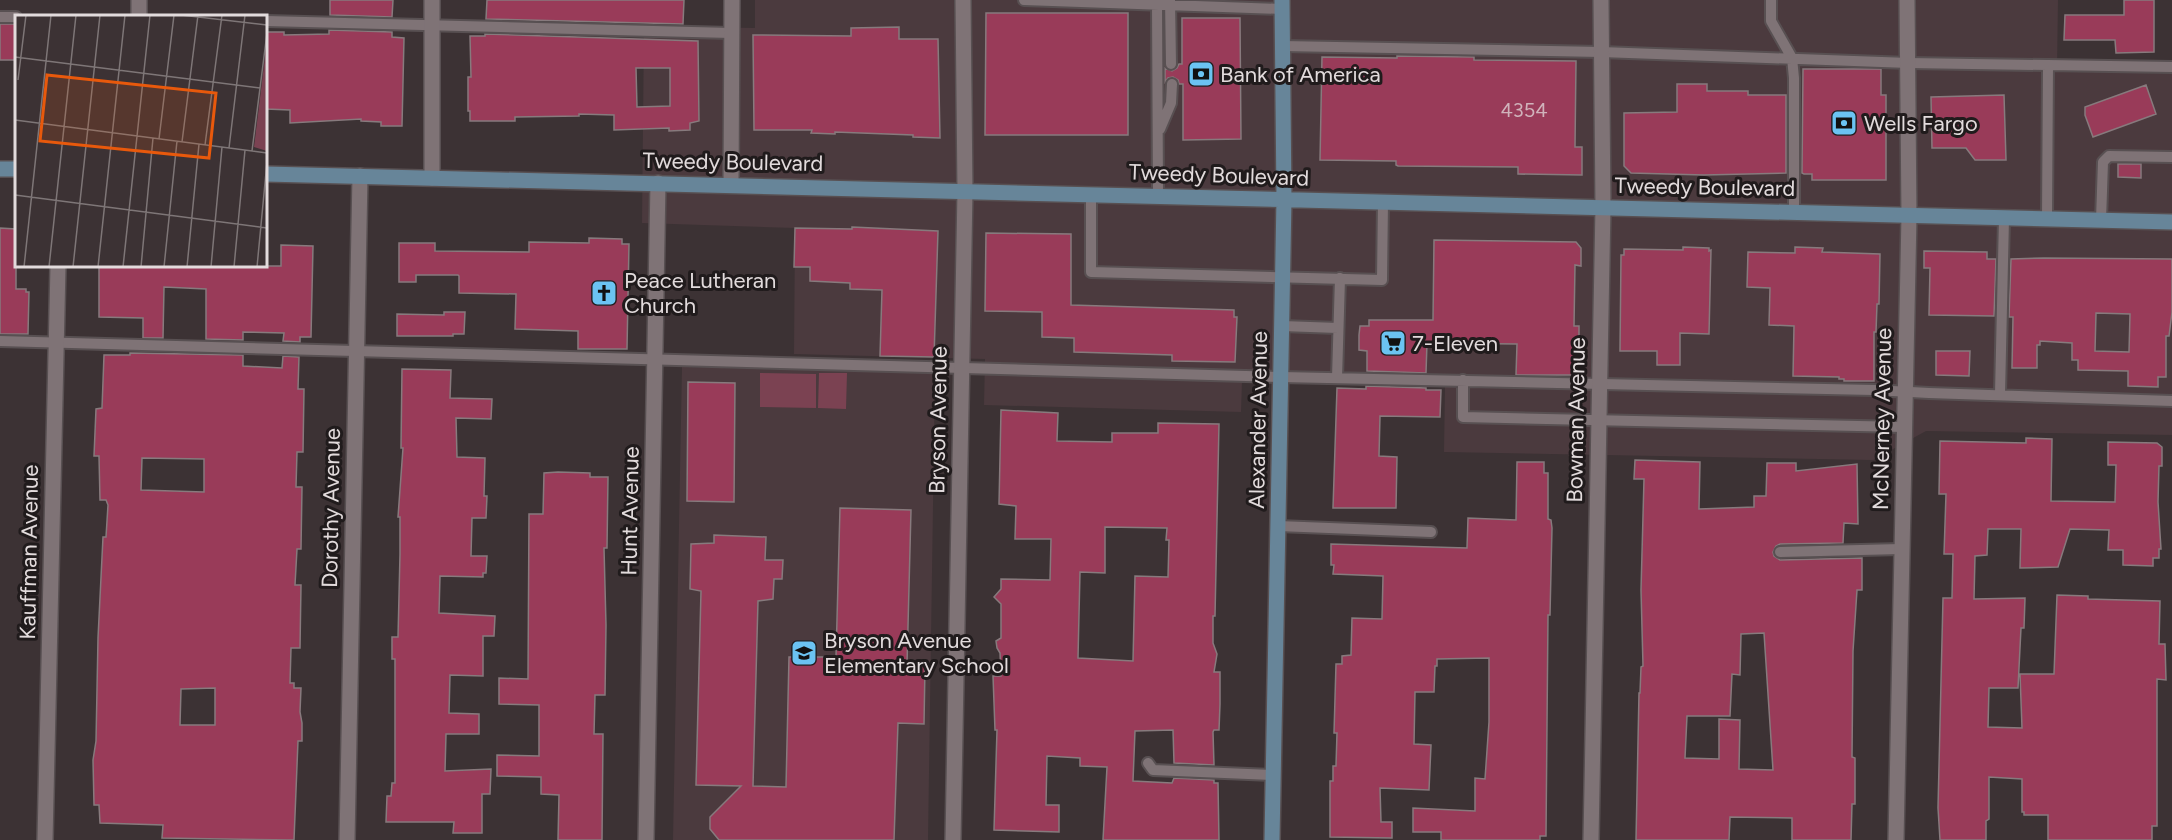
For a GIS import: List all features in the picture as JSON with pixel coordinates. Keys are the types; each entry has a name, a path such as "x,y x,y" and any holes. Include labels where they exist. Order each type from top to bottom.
{"main road":[{"name":"Alexander Avenue","path":"1272,840 1284,199 1282,4"},
{"name":"Tweedy Boulevard","path":"267,174 2172,222"}],"street":[{"path":"432,0 432,177"},
{"path":"731,185 732,0"},
{"name":"Bryson Avenue","path":"952,840 965,191 963,0"},
{"name":"Bowman Avenue","path":"1591,840 1603,207 1600,0"},
{"name":"McNerney Avenue","path":"1896,840 1909,216 1908,0"},
{"name":"Dorothy Avenue","path":"347,840 360,176"},
{"name":"Hunt Avenue","path":"646,840 658,183"},
{"name":"Kauffman Avenue","path":"45,840 58,267"}],"lane":[{"path":"1024,0 1282,4"},
{"path":"1771,0 1771,21 1792,58 1794,212"},
{"path":"1171,2 1171,64"},
{"path":"1157,3 1158,195"},
{"path":"267,21 732,33"},
{"path":"1282,46 1601,52 1909,63 2172,67"},
{"path":"2047,219 2048,64"},
{"path":"1158,132 1171,104 1172,84"},
{"path":"2101,220 2103,162 2109,156 2172,157"},
{"path":"1091,194 1091,272 1382,280 1383,202"},
{"path":"2000,394 2004,218"},
{"path":"1337,378 1340,278"},
{"path":"1282,327 1338,328"},
{"path":"0,340 357,351 538,361 602,362 655,358 2172,400"},
{"path":"1463,380 1463,417 1904,427"},
{"path":"1278,526 1431,532"},
{"path":"1780,552 1901,549"},
{"path":"1148,763 1153,770 1273,775"}],"shaded area":[{"path":"755,0 2058,0 2057,70 2172,74 2172,435 1926,431 1873,460 1444,452 1445,386 1242,381 1241,412 984,405 985,359 794,354 795,228 642,223 644,26 755,28"},
{"name":"Bryson Avenue Elementary School","path":"682,367 935,373 928,840 673,840"},
{"path":"760,373 816,374 816,408 760,407"},
{"path":"819,373 847,373 846,409 818,408"}],"building":[{"path":"330,0 393,0 392,17 330,15"},
{"path":"487,0 684,0 683,24 486,19"},
{"path":"2124,0 2154,0 2154,52 2116,53 2115,40 2064,40 2065,15 2124,15"},
{"path":"986,13 1128,13 1128,135 985,135"},
{"name":"Bank of America","path":"1182,18 1240,18 1241,139 1183,140 1183,84 1179,84 1178,80 1173,77 1168,78 1165,82 1165,68 1172,71 1182,64"},
{"path":"0,24 15,24 15,60 0,60"},
{"path":"899,27 899,39 938,39 940,138 913,137 913,135 811,133 812,130 754,130 753,35 851,36 851,28"},
{"path":"329,30 392,32 392,37 404,38 402,126 381,126 381,122 361,121 361,119 290,123 290,110 267,109 267,32 284,32 284,35 329,34"},
{"path":"485,34 698,41 699,121 690,123 690,130 669,131 669,128 614,130 614,115 579,114 579,116 515,117 515,121 470,121 468,77 471,77 470,36 485,36","holes":["636,68 670,68 670,106 637,107"]},
{"path":"1397,56 1474,57 1474,60 1576,61 1575,147 1582,147 1582,175 1518,174 1518,167 1398,166 1396,161 1320,160 1322,57 1397,58"},
{"name":"Wells Fargo","path":"1803,69 1881,69 1881,95 1886,95 1886,180 1812,180 1812,174 1802,173"},
{"path":"1677,84 1707,84 1707,91 1748,91 1748,95 1786,95 1786,173 1704,175 1631,173 1624,166 1624,113 1677,112"},
{"path":"2146,85 2156,114 2093,137 2085,115 2085,107"},
{"path":"2004,95 2006,160 1975,160 1966,148 1932,148 1931,97"},
{"path":"2118,164 2141,164 2141,178 2118,177"},
{"path":"852,227 938,231 934,357 880,356 882,290 850,289 850,283 810,281 810,267 794,267 795,228 852,229"},
{"path":"0,228 15,229 16,289 26,289 26,292 29,292 28,334 0,334"},
{"path":"986,233 1071,234 1071,305 1234,310 1234,317 1237,317 1235,362 1172,361 1172,355 1074,352 1074,338 1042,337 1042,312 985,311"},
{"path":"589,238 622,239 622,244 629,244 627,349 578,349 578,331 515,329 516,294 459,293 458,275 416,275 416,282 399,282 399,243 435,243 435,251 529,252 529,242 589,243"},
{"path":"1434,240 1576,242 1581,248 1581,266 1575,265 1574,326 1579,326 1579,375 1516,375 1517,344 1427,343 1426,373 1367,371 1367,351 1359,350 1360,326 1369,326 1369,320 1433,320"},
{"path":"281,245 313,246 311,337 300,337 300,342 283,341 284,333 243,332 243,340 206,339 206,289 164,287 163,338 143,338 143,318 99,317 99,267 281,266"},
{"path":"1683,247 1711,250 1709,334 1680,333 1680,365 1657,365 1657,351 1620,351 1621,255 1624,255 1624,249 1683,250"},
{"path":"1795,247 1823,248 1822,252 1880,254 1879,304 1877,304 1876,332 1874,332 1874,381 1844,381 1839,377 1793,376 1794,326 1769,325 1770,288 1747,287 1748,252 1795,253"},
{"path":"1924,251 1987,252 1987,259 1996,259 1994,316 1929,315 1930,268 1924,268"},
{"path":"2011,259 2172,259 2172,312 2169,336 2166,336 2166,377 2158,377 2158,387 2128,386 2128,371 2078,370 2078,360 2072,360 2072,343 2040,341 2040,345 2037,345 2037,368 2012,368 2013,317 2009,317","holes":["2096,313 2130,314 2129,352 2095,351"]},
{"path":"444,312 465,312 464,334 397,336 397,314 444,315"},
{"path":"1936,351 1970,351 1969,376 1936,375"},
{"path":"130,353 243,355 243,366 282,368 283,356 299,357 298,389 304,389 303,452 297,452 296,487 302,487 301,549 297,549 295,585 301,585 300,648 291,648 290,683 294,683 294,688 301,688 302,741 298,741 294,840 162,838 163,825 100,823 99,805 94,805 93,760 96,741 103,537 106,537 108,505 106,500 100,500 99,456 94,456 96,409 102,408 104,355 130,355","holes":["142,458 204,459 204,492 141,490","215,688 215,725 180,725 181,689"]},
{"path":"402,369 451,370 450,398 492,399 491,419 456,418 457,457 485,458 486,518 472,518 471,556 487,556 486,573 483,573 483,577 440,576 439,613 495,616 494,636 483,636 483,676 450,675 449,713 479,714 479,734 446,734 445,771 491,769 490,794 482,794 482,833 453,833 454,822 386,822 387,796 391,796 392,783 395,783 395,659 392,659 392,637 398,637 400,517 398,517 403,448 401,448"},
{"path":"688,382 735,383 734,502 687,501"},
{"path":"1366,386 1441,390 1440,417 1380,416 1379,456 1397,457 1396,508 1333,508 1337,388 1366,389"},
{"path":"1001,410 1058,413 1057,441 1112,442 1112,433 1158,433 1158,423 1219,424 1213,643 1217,654 1214,672 1220,672 1220,704 1219,730 1213,732 1214,765 1174,763 1173,730 1135,731 1133,781 1172,783 1174,778 1214,780 1214,783 1218,783 1219,840 1103,840 1107,767 1080,766 1080,758 1047,756 1046,805 1059,805 1059,832 994,830 997,730 995,730 993,676 1001,676 1000,653 996,641 1001,638 1001,604 994,597 1001,589 1001,579 1050,580 1051,539 1015,539 1016,506 999,504","holes":["1105,527 1167,528 1168,577 1135,576 1133,661 1078,658 1080,572 1105,573"]},
{"path":"2026,438 2052,439 2051,501 2115,502 2116,465 2108,465 2108,442 2157,443 2162,447 2158,502 2161,549 2159,549 2159,558 2153,558 2153,566 2123,565 2123,550 2108,550 2109,530 2070,529 2058,567 2020,568 2021,529 1988,529 1987,555 1975,556 1974,599 2025,598 2018,688 1989,688 1988,727 2022,728 2020,674 2054,674 2057,595 2088,596 2088,599 2160,601 2159,644 2165,644 2166,680 2157,679 2157,826 2152,826 2152,840 2048,840 2048,815 2024,815 2022,812 2022,779 1989,777 1989,819 1986,821 1986,840 1940,840 1938,808 1943,598 1952,598 1953,554 1944,554 1946,494 1939,494 1940,441 2026,443"},
{"path":"1635,460 1700,462 1699,509 1754,507 1754,496 1766,496 1767,463 1796,463 1796,471 1857,464 1858,524 1844,523 1843,543 1780,544 1773,552 1774,556 1780,560 1862,558 1862,590 1857,590 1853,651 1852,757 1855,758 1855,804 1852,804 1851,840 1792,840 1792,818 1730,817 1729,840 1636,840 1639,693 1641,667 1643,666 1641,590 1644,479 1634,479","holes":["1764,633 1773,770 1739,769 1740,720 1719,719 1719,759 1685,758 1687,716 1730,716 1732,674 1740,675 1741,634"]},
{"path":"1517,462 1544,462 1544,473 1548,473 1548,519 1551,520 1552,528 1550,615 1548,615 1546,836 1540,836 1540,840 1441,840 1441,832 1413,832 1413,808 1475,811 1475,778 1485,779 1489,722 1489,658 1437,659 1434,692 1415,692 1414,744 1431,745 1429,790 1380,788 1381,822 1392,822 1392,838 1330,837 1330,781 1333,781 1333,766 1336,766 1337,733 1334,733 1336,664 1342,664 1342,656 1351,655 1352,618 1382,619 1383,576 1333,574 1331,544 1467,548 1468,518 1516,520"},
{"path":"544,473 590,473 590,477 608,477 607,548 604,548 605,695 595,695 594,734 603,734 602,840 558,840 559,795 541,794 541,777 497,776 497,755 539,756 539,705 499,704 499,678 528,679 529,514 543,514"},
{"path":"840,508 911,510 907,665 925,666 924,724 898,723 894,840 719,840 710,829 710,817 741,786 696,785 701,591 690,589 691,544 714,543 714,535 766,537 765,560 783,560 782,579 774,579 773,599 758,601 753,786 786,787 789,657 836,657"}],"place":[{"name":"Bank of America","path":"1201,74"},
{"name":"Wells Fargo","path":"1844,123"},
{"name":"Peace Lutheran Church","path":"604,293"},
{"name":"7-Eleven","path":"1393,343"},
{"name":"Bryson Avenue Elementary School","path":"804,653"}]}
